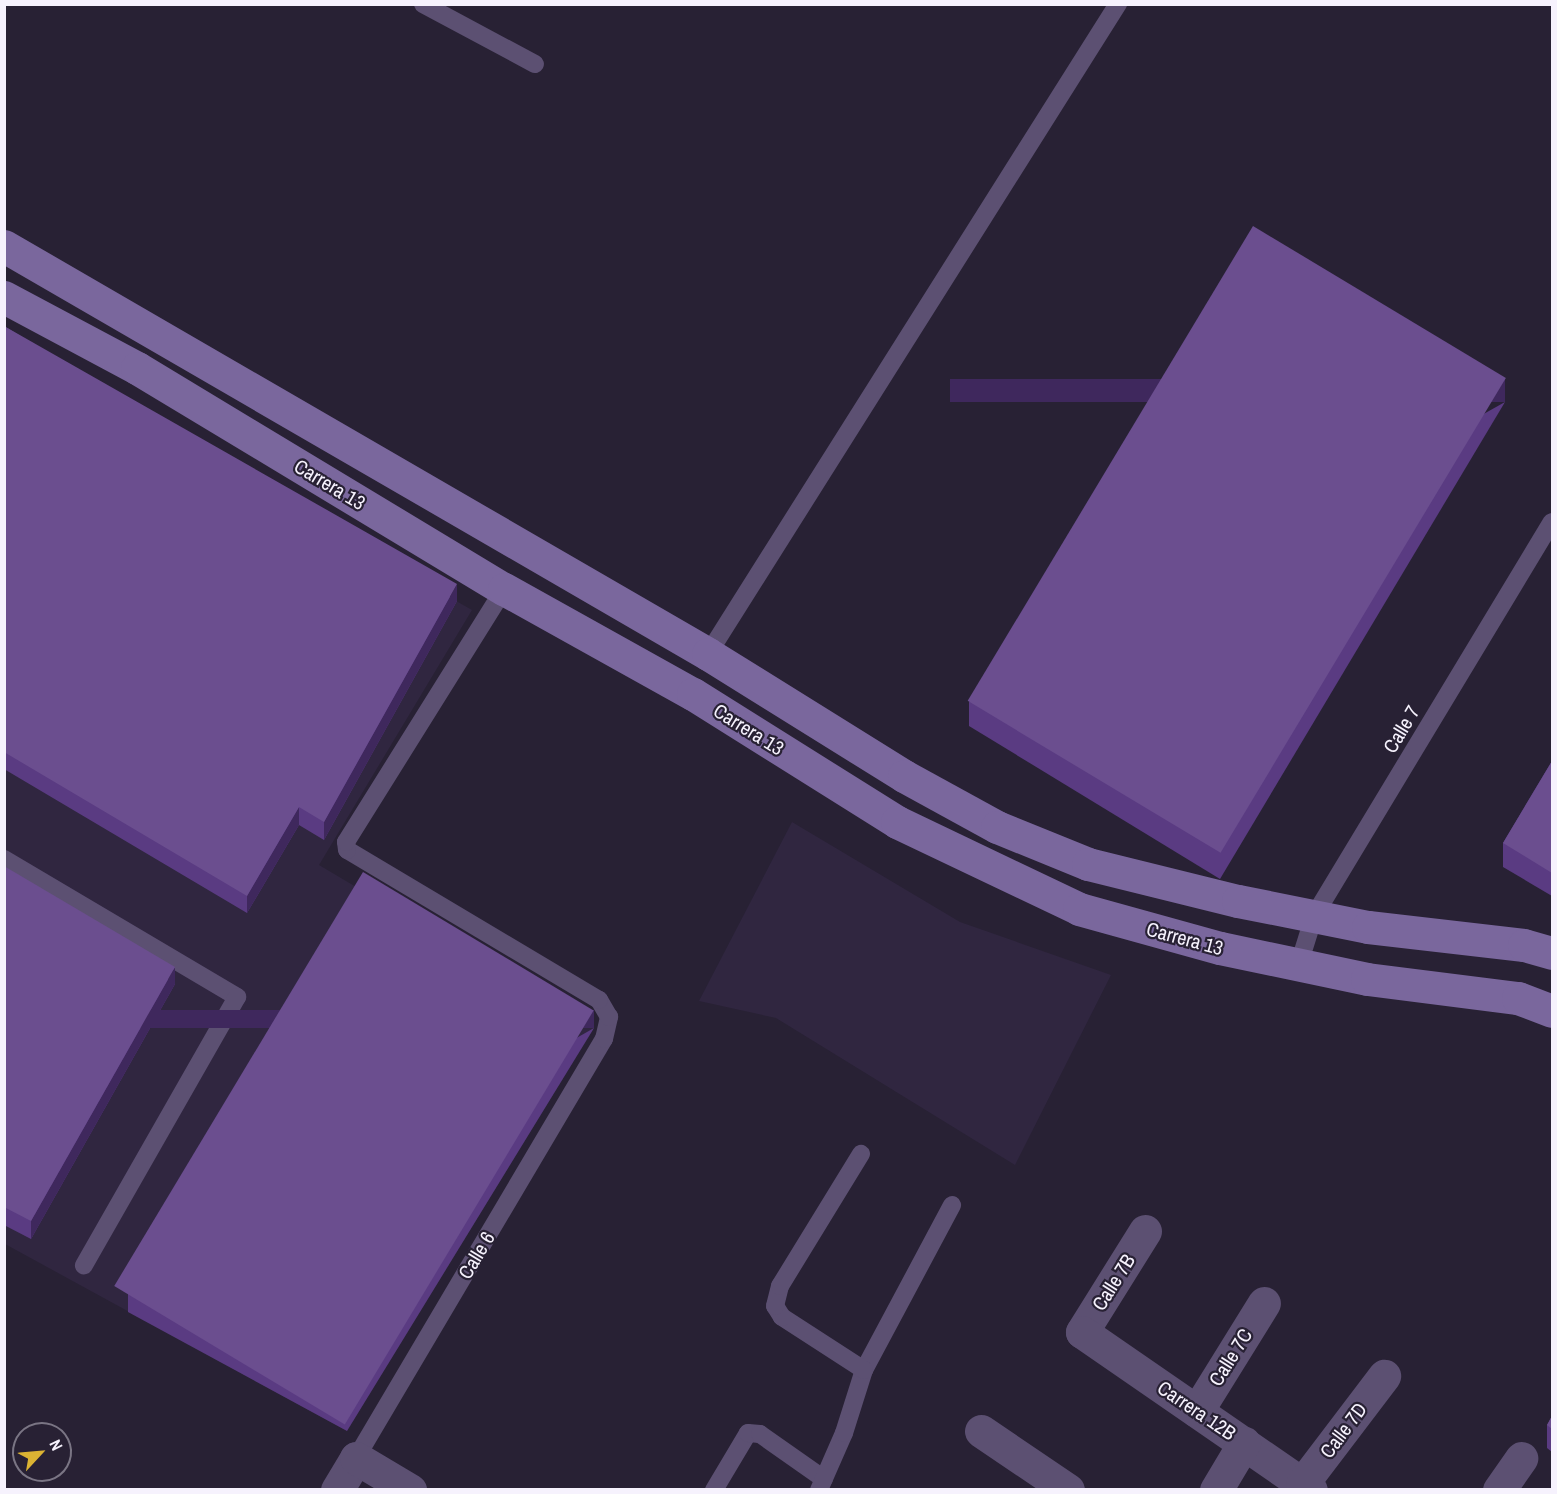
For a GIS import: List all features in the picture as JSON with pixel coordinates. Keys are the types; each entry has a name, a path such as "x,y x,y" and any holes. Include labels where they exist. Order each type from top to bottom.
{"street":[{"path":"4,246 708,654 904,776 997,827 1088,864 1238,901 1368,927 1524,945 1552,953"},
{"name":"Carrera 13","path":"4,297 137,368 504,589 693,694 897,822 1079,909 1367,979 1518,998 1552,1011"},
{"path":"303,468 323,431"},
{"name":"Calle 7B","path":"1082,1332 1145,1231"},
{"name":"Calle 7C","path":"1197,1411 1264,1303"},
{"name":"Carrera 12B","path":"1082,1332 1306,1486"},
{"name":"Calle 7D","path":"1306,1486 1384,1376"},
{"path":"981,1431 1068,1490"},
{"path":"1216,1490 1244,1443"},
{"path":"356,1458 410,1490"},
{"name":"Calle 6","path":"337,1490 356,1458"},
{"path":"1499,1490 1521,1458"}],"lane":[{"path":"423,4 535,64"},
{"path":"708,654 1118,4"},
{"name":"Calle 7","path":"1299,964 1314,916 1552,522"},
{"name":"Calle 6","path":"356,1458 604,1039 609,1017 599,1000 347,850 346,842 504,589"},
{"path":"4,859 237,997 84,1265"},
{"path":"861,1154 780,1286 775,1306 782,1317 864,1370"},
{"path":"714,1490 748,1433 760,1434 821,1484 864,1370 952,1204"}],"shaded area":[{"path":"4,344 472,610 319,865 594,1028 347,1431 5,1244"},
{"path":"792,822 960,922 1111,975 1015,1165 776,1018 699,1001"}],"building":[{"path":"1253,226 1506,378 1221,853 968,701"},
{"path":"4,326 457,584 324,822 299,807 247,896 4,752"},
{"path":"1552,761 1552,873 1503,843"},
{"path":"4,866 175,967 31,1221 4,1207"},
{"path":"363,872 594,1011 345,1425 114,1286"},
{"path":"1552,1416 1552,1429 1547,1425"}]}
